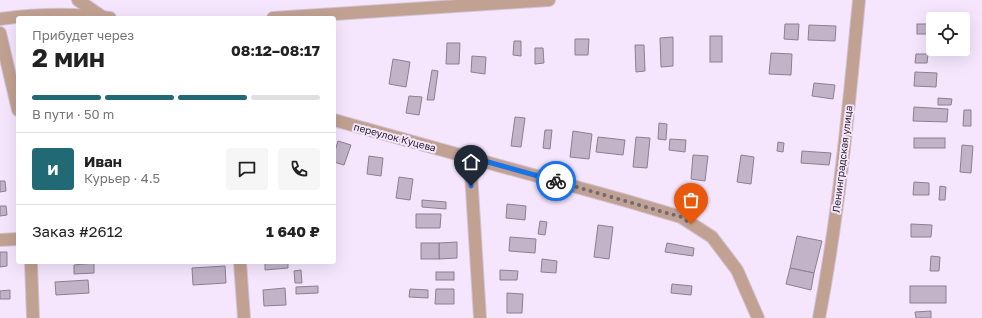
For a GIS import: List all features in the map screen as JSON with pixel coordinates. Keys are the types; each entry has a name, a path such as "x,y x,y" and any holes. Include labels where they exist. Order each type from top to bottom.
{"street":[{"path":"78,0 102,16"},
{"path":"304,16 549,0"},
{"name":"Ленинградская улица","path":"819,318 825,290 846,138 859,0"},
{"path":"36,16 60,14 82,16"},
{"path":"0,19 16,18"},
{"path":"0,33 16,101"},
{"name":"переулок Куцева","path":"336,121 681,217 712,237 737,270 758,318"},
{"path":"470,157 480,318"},
{"path":"0,240 16,239"},
{"path":"31,264 34,318"},
{"path":"240,264 244,318"}],"building":[{"path":"785,24 799,24 798,40 784,39"},
{"path":"917,24 926,24 926,34 917,34"},
{"path":"809,25 836,26 835,41 808,40"},
{"path":"710,36 722,36 722,62 710,62"},
{"path":"673,37 673,66 661,67 660,38"},
{"path":"575,39 589,39 588,55 575,55"},
{"path":"514,41 521,41 521,56 513,55"},
{"path":"447,43 460,43 459,64 446,64"},
{"path":"635,45 644,45 645,71 636,72"},
{"path":"535,48 543,48 544,63 535,64"},
{"path":"771,53 792,54 791,75 769,74"},
{"path":"916,54 926,54 926,56 928,56 927,63 915,63"},
{"path":"472,56 486,57 485,74 471,72"},
{"path":"393,59 410,62 406,87 389,84"},
{"path":"432,70 438,71 434,100 427,100"},
{"path":"915,72 937,73 936,87 914,86"},
{"path":"814,83 835,85 833,99 812,96"},
{"path":"409,96 422,97 419,115 406,113"},
{"path":"938,98 952,99 951,105 938,105"},
{"path":"914,107 948,109 947,122 913,121"},
{"path":"964,110 971,110 971,126 963,126"},
{"path":"515,117 525,118 521,147 511,146"},
{"path":"659,123 667,124 666,140 658,139"},
{"path":"545,130 552,130 550,149 543,148"},
{"path":"573,131 592,134 589,159 570,157"},
{"path":"598,137 625,140 623,155 596,152"},
{"path":"636,137 650,138 647,168 633,167"},
{"path":"914,138 945,138 945,148 914,148"},
{"path":"670,139 686,140 685,152 669,150"},
{"path":"338,141 351,145 344,165 336,163 336,148"},
{"path":"778,142 784,143 783,152 777,151"},
{"path":"962,145 973,146 971,173 960,172"},
{"path":"802,151 831,153 829,165 801,163"},
{"path":"693,155 708,156 705,181 691,179"},
{"path":"741,155 754,157 751,184 737,182"},
{"path":"369,156 383,158 381,176 367,174"},
{"path":"399,177 413,179 410,200 396,198"},
{"path":"0,181 5,181 6,191 0,192"},
{"path":"914,182 929,183 929,195 913,195"},
{"path":"940,186 946,187 945,200 939,200"},
{"path":"422,200 446,202 446,209 422,207"},
{"path":"507,204 526,206 525,220 506,218"},
{"path":"0,206 6,206 7,215 0,216"},
{"path":"416,214 441,214 440,228 416,228"},
{"path":"540,221 547,222 545,235 538,234"},
{"path":"911,224 932,225 931,237 911,237"},
{"path":"598,225 613,227 609,259 594,257"},
{"path":"797,236 822,241 814,273 790,268"},
{"path":"510,237 536,239 535,253 509,251"},
{"path":"457,242 457,258 439,259 439,243"},
{"path":"421,243 439,243 439,259 421,259"},
{"path":"667,243 694,248 693,256 665,252"},
{"path":"0,252 7,252 7,266 0,267"},
{"path":"931,256 940,257 939,271 930,271"},
{"path":"542,259 557,261 556,273 541,272"},
{"path":"94,264 94,273 74,274 74,265"},
{"path":"265,264 288,264 288,268 265,270"},
{"path":"225,266 226,283 193,285 192,268"},
{"path":"790,268 814,273 811,290 786,284"},
{"path":"301,270 302,283 295,283 294,271"},
{"path":"500,270 518,271 517,280 500,280"},
{"path":"436,272 454,272 454,280 436,280"},
{"path":"88,280 89,293 56,295 55,282"},
{"path":"672,284 692,286 691,295 671,293"},
{"path":"318,286 318,293 296,294 296,287"},
{"path":"910,286 946,286 946,303 910,303"},
{"path":"285,288 286,305 264,306 263,290"},
{"path":"410,289 428,290 428,298 409,297"},
{"path":"436,289 454,289 454,304 435,304"},
{"path":"10,290 10,299 0,299 0,291"},
{"path":"507,293 523,294 522,313 507,313"},
{"path":"931,311 931,318 916,318 915,312"}],"way so far":[{"path":"556,181 681,217 691,224"}],"route":[{"path":"471,186 470,157 556,181"}]}
